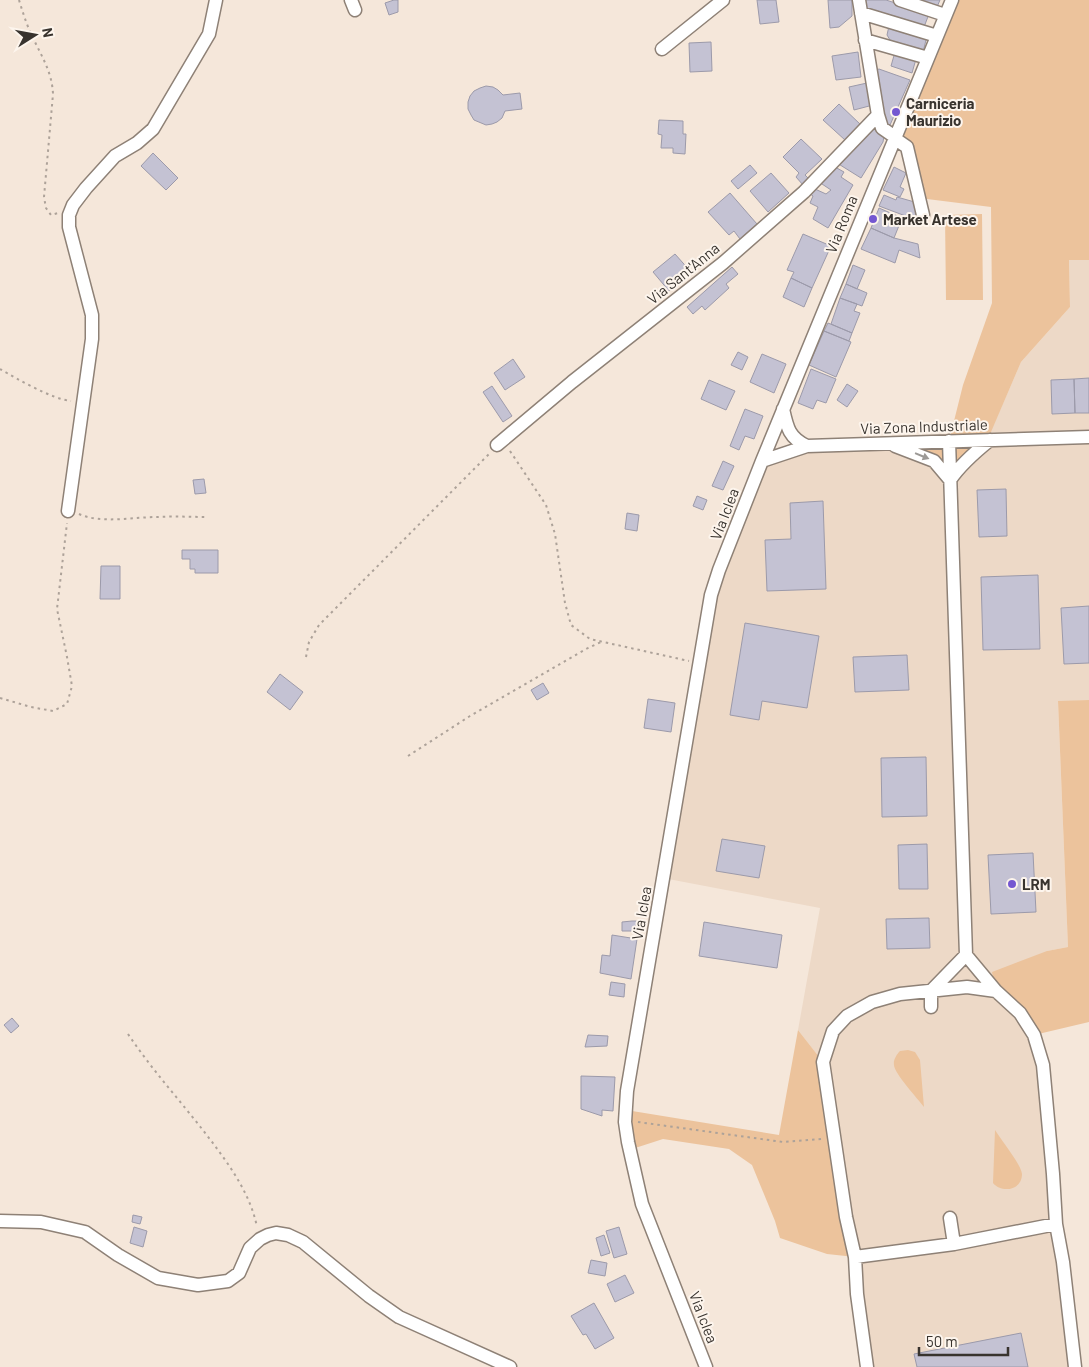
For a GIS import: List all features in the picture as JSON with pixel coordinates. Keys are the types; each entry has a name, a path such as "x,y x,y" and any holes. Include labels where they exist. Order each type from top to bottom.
{"street":[{"path":"69,506 92,339 92,315 69,226 69,215 73,205 86,188 116,156 137,144 153,129 208,34 216,0"},
{"path":"662,50 723,0"},
{"path":"859,0 878,115 882,128 907,147 923,214"},
{"path":"900,0 946,15"},
{"name":"Via Roma","path":"762,461 952,0"},
{"path":"861,13 937,36"},
{"path":"866,40 928,58"},
{"name":"Via Sant'Anna","path":"500,443 572,382 730,256 804,192 878,115"},
{"path":"783,409 787,428 796,441 807,446"},
{"path":"790,432 773,433 777,445 790,452"},
{"name":"Via Zona Industriale","path":"762,461 807,446 1089,437"},
{"path":"950,480 964,463 990,440"},
{"path":"949,441 966,955 996,991 1020,1013 1034,1035 1043,1065 1054,1174 1056,1224 1063,1262 1075,1367"},
{"path":"887,443 934,461 950,480"},
{"name":"Via Iclea","path":"706,1367 642,1204 629,1150 625,1122 627,1091 711,595 762,461"},
{"path":"931,1007 931,991 966,955"},
{"path":"868,1367 857,1294 855,1257 846,1217 823,1062 833,1031 847,1016 872,1002 900,994 966,987 996,991"},
{"path":"950,1218 954,1244"},
{"path":"0,1222 41,1222 85,1232 118,1255 158,1278 198,1285 228,1281 239,1273 250,1248 260,1239 276,1233 288,1235 303,1242 369,1296 399,1317 510,1367"},
{"path":"855,1257 954,1244 1056,1224"}],"path":[{"path":"19,0 32,36 52,80 53,94 44,197 46,208 51,215 61,213 73,205"},
{"path":"0,369 61,400 83,401"},
{"path":"306,657 309,642 319,624 500,443 546,505 555,534 571,625 590,639 700,664"},
{"path":"69,506 75,512 87,518 208,517"},
{"path":"0,698 53,711 67,704 72,686 57,608 69,506"},
{"path":"408,756 470,716 601,642"},
{"path":"128,1034 141,1054 178,1098 229,1165 246,1193 260,1239"},
{"path":"625,1122 659,1124 783,1142 834,1138"}],"shaded area":[{"path":"951,0 1089,0 1089,260 1069,260 1070,307 1021,362 988,439 946,474 887,443 949,441 963,385 992,303 991,207 919,198 907,147 895,137"},
{"path":"982,214 983,300 946,300 945,215"},
{"path":"1069,259 1089,260 1089,700 1058,702 1068,947 1047,951 1034,1035 1075,1367 867,1367 823,1062 798,1030 820,908 663,878 711,595 762,461 807,446 987,440 1021,362 1070,307"},
{"path":"1089,700 1089,1022 1034,1035 996,991 992,972 1047,951 1068,947 1058,701"},
{"path":"798,1030 823,1062 855,1257 827,1254 780,1238 752,1165 729,1149 663,1139 629,1150 626,1110 779,1135"},
{"path":"908,1050 915,1052 920,1060 924,1107 895,1069 894,1061 900,1051"},
{"path":"995,1130 1015,1158 1021,1170 1022,1174 1019,1184 1010,1189 1001,1188 993,1183"}],"building":[{"path":"398,0 398,12 389,15 385,3"},
{"path":"757,0 776,0 779,22 760,24"},
{"path":"828,0 852,0 852,16 839,27 830,28"},
{"path":"863,0 886,0 929,14 924,27 864,8"},
{"path":"914,0 940,0 937,7"},
{"path":"889,26 927,36 923,52 893,45 887,35"},
{"path":"711,42 712,71 690,72 689,43"},
{"path":"858,52 861,77 836,80 832,56"},
{"path":"895,52 916,59 912,73 891,66"},
{"path":"879,69 910,80 890,125 887,124 877,84 876,70"},
{"path":"867,83 873,105 854,110 849,87"},
{"path":"486,86 493,87 503,95 520,93 522,109 505,111 502,118 492,124 486,125 474,120 468,109 470,96 474,91"},
{"path":"839,104 860,124 845,140 823,120"},
{"path":"659,120 683,121 683,134 686,134 685,154 673,153 673,148 661,148 662,135 658,134"},
{"path":"872,126 884,136 883,142 861,178 837,163"},
{"path":"801,139 822,159 805,175 809,179 803,185 796,177 799,173 783,157"},
{"path":"153,153 178,178 166,190 141,166"},
{"path":"750,165 757,173 738,189 731,181"},
{"path":"835,167 844,172 841,177 853,185 828,228 813,219 818,207 810,203 813,196 809,193 815,189 826,194 831,190 819,182"},
{"path":"894,167 906,173 900,187 904,189 900,197 883,190"},
{"path":"771,173 789,193 768,212 750,191"},
{"path":"730,193 757,224 740,239 734,231 729,235 708,212"},
{"path":"884,195 896,200 897,197 918,203 921,216 911,218 879,206"},
{"path":"879,208 902,218 894,238 871,228"},
{"path":"871,228 894,238 918,244 920,258 899,250 895,263 861,249"},
{"path":"803,234 831,246 812,288 791,278 794,272 787,270"},
{"path":"675,254 691,272 669,291 653,272"},
{"path":"853,265 865,270 857,289 846,284"},
{"path":"732,267 738,274 726,284 729,288 705,310 702,306 693,314 687,307"},
{"path":"791,278 812,288 804,307 783,297"},
{"path":"846,284 867,293 862,306 840,298"},
{"path":"840,298 857,304 854,311 860,313 852,333 831,324"},
{"path":"828,323 852,333 849,341 824,331"},
{"path":"824,331 851,342 836,377 809,365"},
{"path":"738,352 748,357 742,370 731,365"},
{"path":"762,354 786,364 774,393 750,382"},
{"path":"513,359 525,377 505,390 494,373"},
{"path":"811,369 836,379 826,403 817,400 813,409 798,403"},
{"path":"1089,378 1089,413 1075,413 1074,379"},
{"path":"1074,379 1075,413 1052,414 1051,380"},
{"path":"709,380 735,391 726,410 701,399"},
{"path":"847,384 858,391 847,407 837,400"},
{"path":"492,386 512,416 503,422 483,392"},
{"path":"745,409 763,416 754,439 745,436 739,450 730,446"},
{"path":"723,461 734,466 723,490 712,486"},
{"path":"204,479 206,493 195,494 193,480"},
{"path":"1006,489 1007,536 979,537 977,490"},
{"path":"697,496 707,500 703,510 693,506"},
{"path":"823,501 826,589 767,591 765,540 791,539 790,503"},
{"path":"627,513 639,515 637,531 625,529"},
{"path":"182,550 218,550 218,573 195,573 195,569 190,569 190,559 182,559"},
{"path":"101,566 120,566 120,599 100,599"},
{"path":"1038,575 1040,649 983,650 981,577"},
{"path":"1089,606 1089,663 1064,664 1061,608"},
{"path":"745,623 819,636 807,708 762,701 759,720 730,715"},
{"path":"907,655 909,690 855,692 853,657"},
{"path":"280,674 303,692 290,710 267,692"},
{"path":"543,683 549,693 537,700 531,690"},
{"path":"648,699 675,703 671,732 644,728"},
{"path":"926,757 927,816 882,817 881,758"},
{"path":"722,839 765,846 759,878 716,871"},
{"path":"927,844 928,889 899,889 898,845"},
{"name":"LRM","path":"1033,853 1036,912 991,914 988,855"},
{"path":"929,918 930,948 887,949 886,919"},
{"path":"640,921 638,931 622,931 622,922"},
{"path":"704,922 782,935 777,968 699,956"},
{"path":"612,935 637,939 631,979 600,973 602,955 610,956"},
{"path":"611,982 625,984 624,997 609,995"},
{"path":"12,1018 19,1026 11,1033 4,1025"},
{"path":"588,1035 608,1036 607,1046 585,1047"},
{"path":"581,1076 615,1077 613,1111 602,1110 602,1116 581,1109"},
{"path":"133,1215 142,1217 140,1224 132,1222"},
{"path":"134,1227 147,1231 143,1247 130,1243"},
{"path":"619,1227 627,1254 614,1258 606,1231"},
{"path":"604,1235 610,1253 601,1256 596,1238"},
{"path":"591,1260 607,1263 605,1276 588,1273"},
{"path":"625,1275 634,1293 615,1302 607,1284"},
{"path":"594,1303 614,1338 595,1349 586,1334 583,1335 571,1316"},
{"path":"1021,1333 1028,1367 917,1367 914,1354"}],"place":[{"name":"Carniceria Maurizio","path":"896,112"},
{"name":"Market Artese","path":"873,219"},
{"name":"LRM","path":"1012,884"}]}
